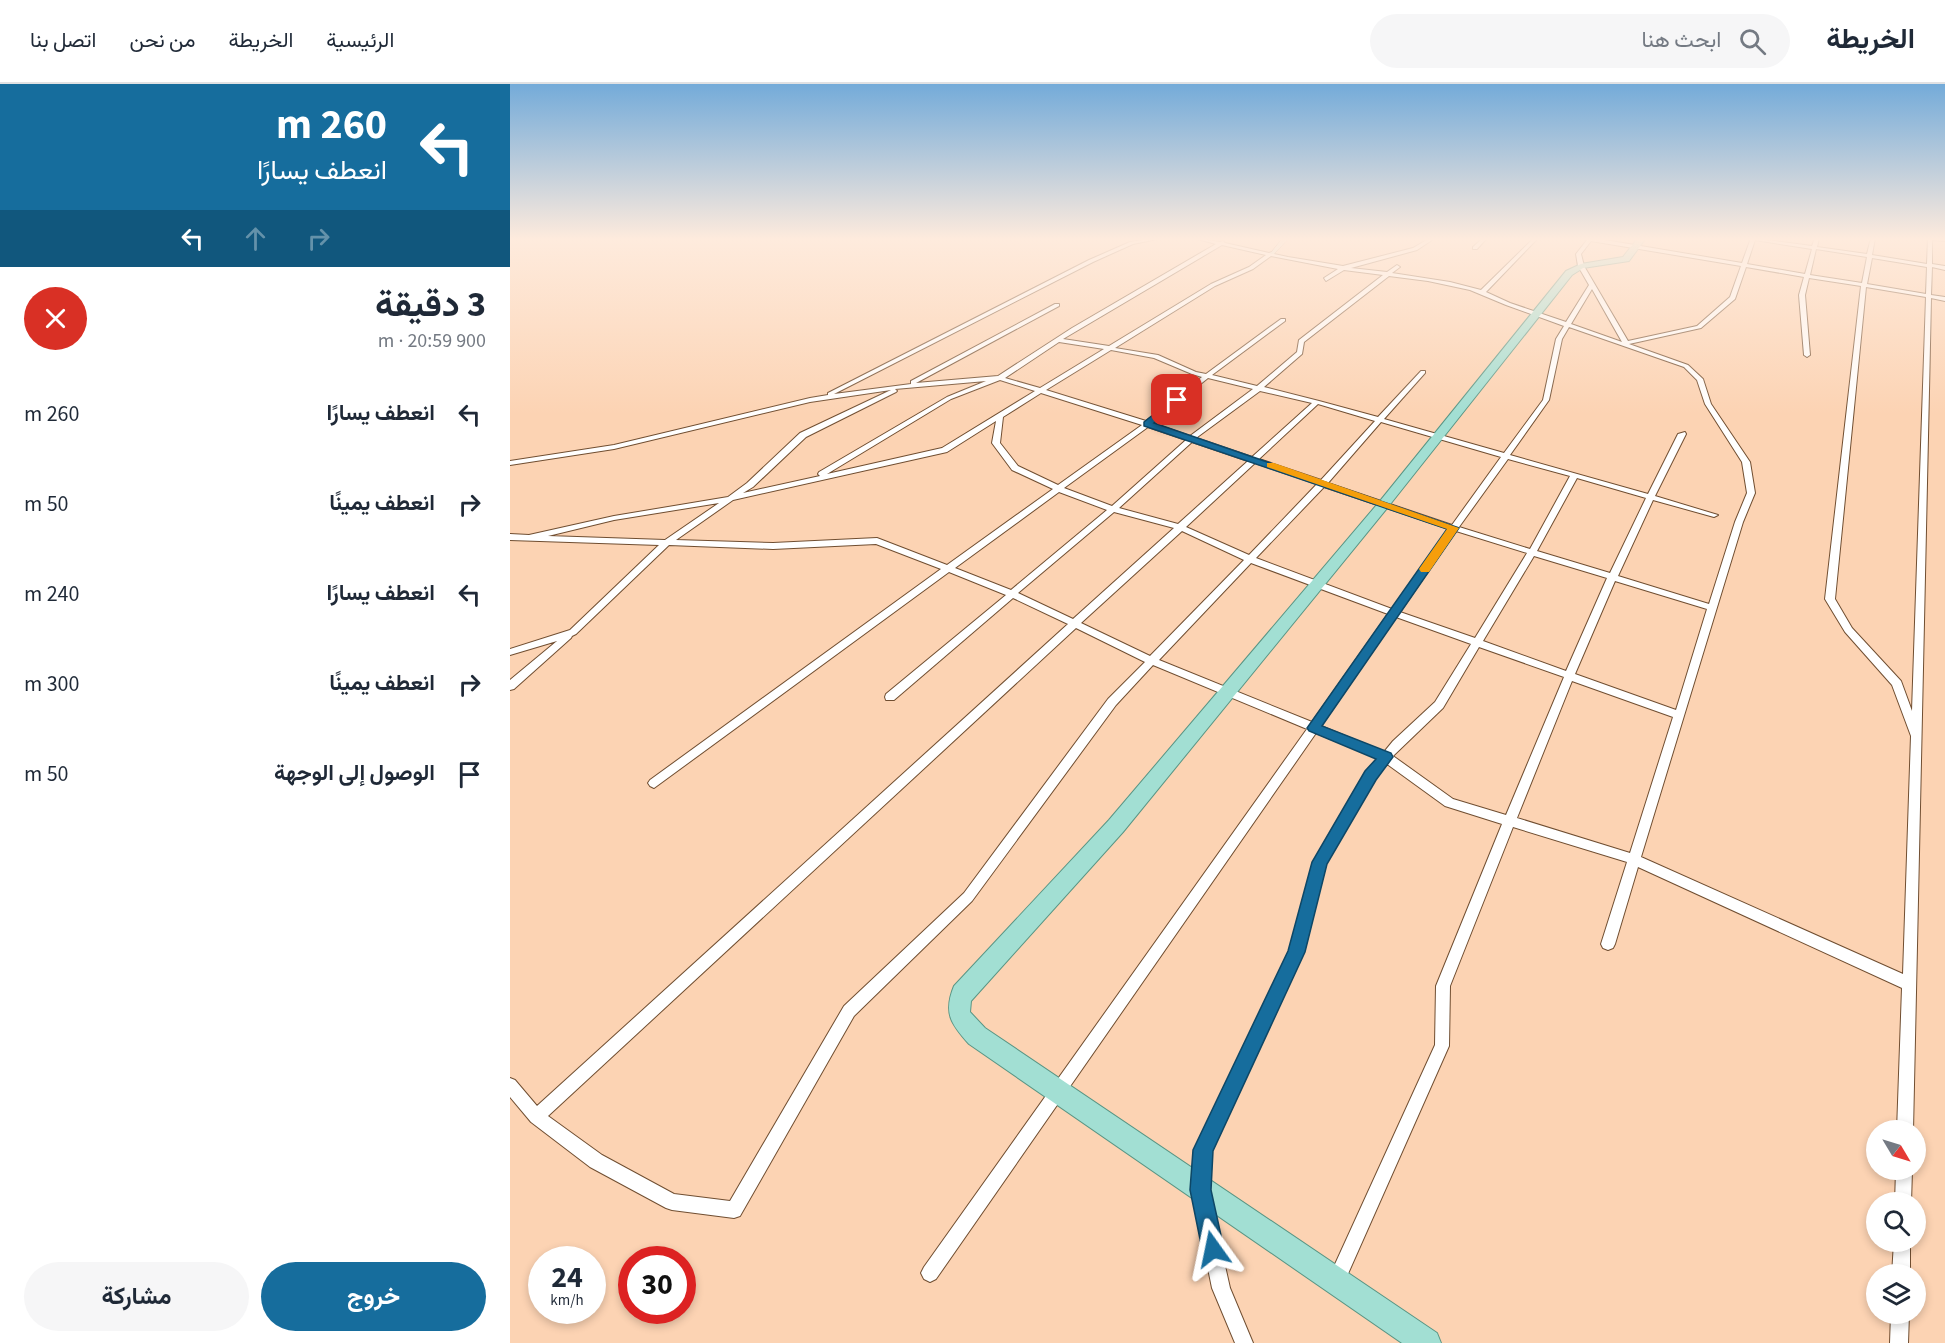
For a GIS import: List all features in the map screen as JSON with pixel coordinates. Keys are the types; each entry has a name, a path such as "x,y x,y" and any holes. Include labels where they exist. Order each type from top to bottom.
{"main road":[{"path":"1427,1343 977,1036 962,1021 957,1006 962,994 1116,826 1384,504 1550,297"}],"street":[{"path":"821,398 1021,297"},
{"path":"813,479 949,398 1000,378 1131,297"},
{"path":"529,538 614,518 729,499 944,450 1194,297"},
{"path":"890,697 1191,439 1260,388 1300,353 1301,340 1357,297"},
{"path":"1494,297 1686,366 1700,378 1708,404 1746,462 1752,493 1739,522 1608,944"},
{"path":"930,1273 1546,400 1559,339 1584,297"},
{"path":"1599,297 1626,343"},
{"path":"1626,343 1699,327 1733,297"},
{"path":"1802,297 1807,355"},
{"path":"1863,297 1830,599 1848,630 1897,684 1916,739"},
{"path":"1905,1120 1929,297"},
{"path":"510,686 573,632 665,544 750,485 803,435 905,386 1057,305"},
{"path":"654,783 1147,424 1283,320"},
{"path":"1058,340 1156,357 1179,368 1207,376 1317,402 1714,515"},
{"path":"510,1085 536,1117 596,1161 672,1202 734,1210 849,1011 968,897 1112,702 1323,483 1424,372"},
{"path":"510,463 614,447 821,398 905,386 1000,378 1147,424 1454,528 1713,608"},
{"path":"536,1117 1317,402"},
{"path":"1000,416 996,443 1015,468 1057,488 1113,508 1182,528 1250,559 1316,585 1680,715"},
{"path":"1336,1281 1442,1047 1443,986 1613,577 1649,497 1682,434"},
{"path":"1244,1343 1221,1288 1200,1190 1203,1150 1296,952 1320,862 1371,776 1386,757 1439,705 1532,552 1574,476"},
{"path":"510,537 773,546 877,541 1012,594 1152,661 1386,757 1449,803 1634,859 1909,984"},
{"path":"510,652 573,632"},
{"path":"1899,1343 1900,1324"}],"slow traffic":[{"path":"1271,465 1454,528 1425,569"}],"route":[{"path":"1177,400 1147,424 1454,528 1314,728 1386,757 1371,776 1320,862 1296,952 1203,1150 1200,1190 1213,1249"}]}
